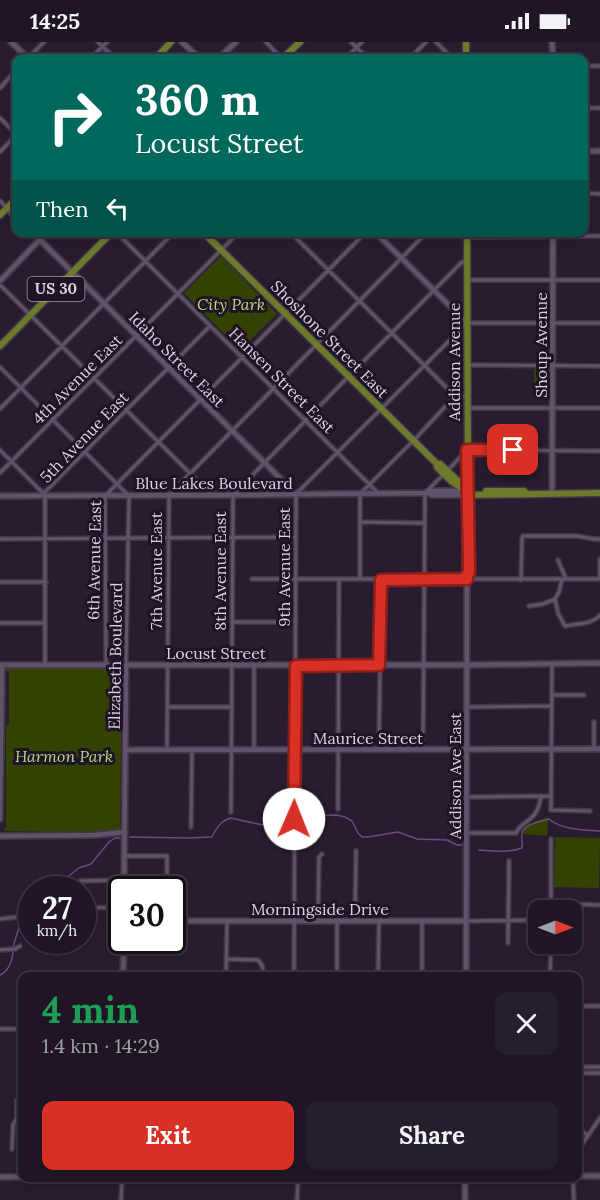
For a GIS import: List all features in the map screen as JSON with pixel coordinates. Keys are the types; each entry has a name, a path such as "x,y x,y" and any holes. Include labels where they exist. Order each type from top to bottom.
{"main road":[{"path":"160,54 171,42"},
{"path":"287,54 300,42"},
{"path":"0,216 12,203"},
{"name":"US 30","path":"0,346 109,237"},
{"name":"Shoshone Street East","path":"208,237 437,464 437,467 445,472 457,486 461,486 468,495"},
{"name":"Addison Avenue","path":"466,237 468,495"},
{"path":"468,495 524,491 526,493 600,493"}],"street":[{"path":"11,42 24,54"},
{"path":"32,54 44,42"},
{"path":"98,42 110,54"},
{"path":"95,54 107,42"},
{"path":"182,42 195,54"},
{"path":"223,54 236,42"},
{"path":"266,42 279,54"},
{"path":"351,42 363,54"},
{"path":"350,54 362,42"},
{"path":"414,54 426,42"},
{"path":"436,42 448,54"},
{"path":"0,88 12,74"},
{"path":"0,118 12,130"},
{"path":"0,152 12,138"},
{"path":"0,201 12,213"},
{"name":"Idaho Street East","path":"37,237 296,494"},
{"path":"43,237 0,283 212,495"},
{"name":"Hansen Street East","path":"119,237 379,494"},
{"path":"0,409 169,237"},
{"name":"4th Avenue East","path":"0,473 234,237"},
{"name":"6th Avenue East","path":"105,665 105,496 361,237"},
{"path":"380,237 467,323 600,323"},
{"name":"7th Avenue East","path":"167,750 169,495 423,237"},
{"name":"Shoup Avenue","path":"552,493 553,237"},
{"path":"297,239 455,396 467,397"},
{"name":"8th Avenue East","path":"231,812 233,495 434,290 461,263 467,260"},
{"path":"467,280 600,279"},
{"name":"9th Avenue East","path":"294,972 296,494 467,323"},
{"name":"5th Avenue East","path":"45,665 45,492 210,326"},
{"path":"467,365 600,366"},
{"path":"0,367 129,496"},
{"path":"360,579 360,494 414,441 455,396"},
{"path":"467,408 600,408"},
{"path":"0,450 45,495"},
{"path":"423,750 424,523 427,493 467,450 600,451"},
{"name":"Blue Lakes Boulevard","path":"0,496 379,494 431,491 468,495"},
{"name":"Addison Ave East","path":"466,972 468,578 465,573 465,501 468,495"},
{"name":"Elizabeth Boulevard","path":"124,876 129,496"},
{"path":"360,522 424,523"},
{"path":"521,580 523,536 577,536 593,540 600,539"},
{"path":"0,539 296,537"},
{"path":"252,579 600,579 600,559"},
{"path":"529,606 555,599 564,579 558,560"},
{"path":"338,809 339,579"},
{"path":"379,750 381,580"},
{"path":"0,582 46,582"},
{"path":"555,599 558,613 566,626 592,622 600,615"},
{"path":"232,622 296,622"},
{"path":"0,623 45,623"},
{"path":"552,663 551,810 590,811"},
{"name":"Locust Street","path":"1,665 296,666 600,663"},
{"path":"0,819 1,665"},
{"path":"254,666 254,750"},
{"path":"552,695 584,695"},
{"path":"467,707 552,706"},
{"path":"168,707 231,707"},
{"path":"594,722 597,749"},
{"name":"Maurice Street","path":"125,750 597,749"},
{"path":"191,827 192,750"},
{"path":"466,833 516,832 519,826 536,814 541,796"},
{"path":"466,797 551,796"},
{"path":"0,836 94,835 125,832"},
{"path":"273,838 295,837"},
{"path":"551,839 551,900"},
{"path":"355,921 356,851"},
{"path":"318,921 319,857 322,854"},
{"path":"124,856 167,856 167,876"},
{"path":"508,943 509,861"},
{"path":"582,904 600,905"},
{"path":"0,919 18,917"},
{"path":"226,972 227,920"},
{"path":"466,921 528,920"},
{"name":"Morningside Drive","path":"186,921 466,921"},
{"path":"337,921 337,972"},
{"path":"378,972 379,921"},
{"path":"422,921 422,972"},
{"path":"0,950 15,950 18,948"},
{"path":"123,972 124,954"},
{"path":"550,972 551,954"},
{"path":"227,959 258,960 262,964 263,972"},
{"path":"582,1006 600,1006"},
{"path":"0,1029 18,1029"},
{"path":"582,1067 600,1067"},
{"path":"582,1073 600,1072"},
{"path":"12,1149 13,1125 17,1120 17,1100"},
{"path":"582,1143 600,1119"},
{"path":"582,1131 587,1135"},
{"path":"582,1176 600,1176"},
{"path":"0,1178 18,1178"},
{"path":"121,1200 122,1182"},
{"path":"297,1200 298,1182"},
{"path":"465,1182 465,1200"},
{"path":"573,1182 574,1200"}],"green space":[{"name":"City Park","path":"221,256 277,314 240,350 184,293"},
{"path":"534,369 550,369 550,385 534,385"},
{"name":"Harmon Park","path":"5,670 122,670 120,829 99,832 4,831 6,827 6,726 9,724 9,673"},
{"path":"548,817 547,836 523,834 524,826"},
{"path":"555,837 600,838 599,888 554,887"}],"waterway":[{"path":"296,817 336,815 345,817 352,821 362,837 398,832 417,839 447,840 462,845"},
{"path":"130,837 212,837 217,828 231,818 270,825 283,824 291,819"},
{"path":"479,850 506,851 522,848 523,830 534,823 549,819 567,827 600,831"},
{"path":"69,876 79,868 91,864 109,842 120,838"},
{"path":"13,947 18,930"},
{"path":"0,975 10,965 13,952"}],"route":[{"path":"294,819 296,666 379,665 381,580 467,579 469,573 467,450 513,450"}]}
